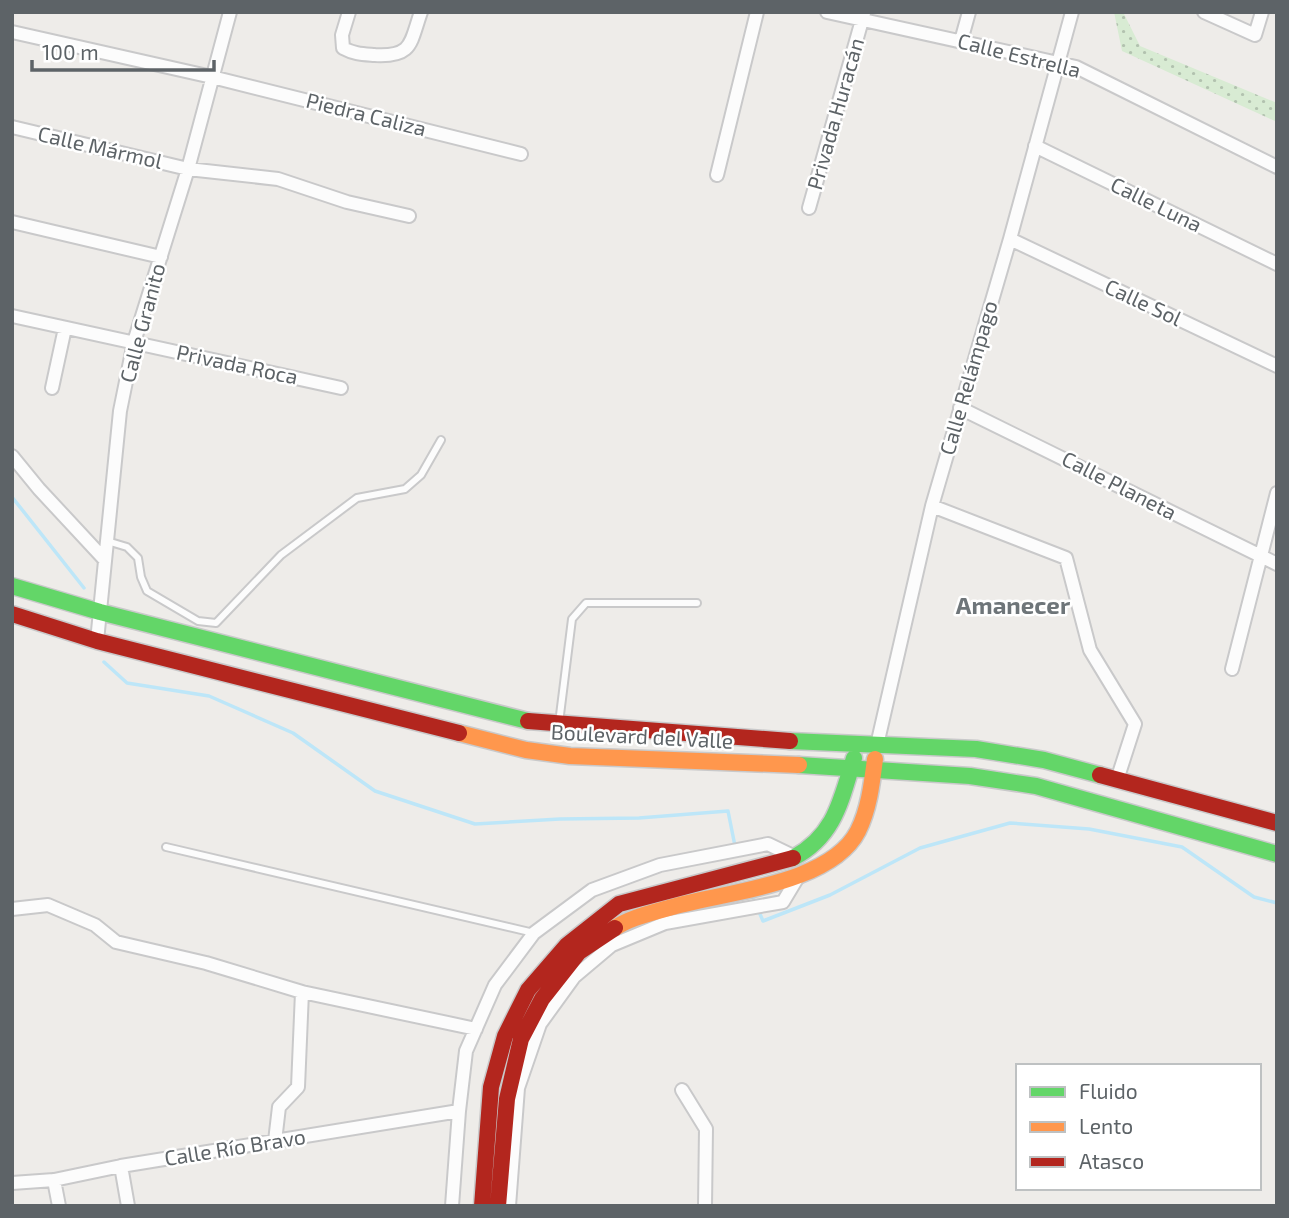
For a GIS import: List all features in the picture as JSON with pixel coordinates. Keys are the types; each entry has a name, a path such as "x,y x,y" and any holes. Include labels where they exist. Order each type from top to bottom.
{"street":[{"name":"Calle Granito","path":"97,641 120,411 134,342 188,169 230,12"},
{"path":"349,12 342,35 343,48 352,53 394,56 402,53 410,43 421,12"},
{"path":"717,175 757,12"},
{"name":"Calle Estrella","path":"827,12 863,16 1076,67 1277,167"},
{"path":"961,41 968,12"},
{"name":"Calle Relámpago","path":"877,746 932,506 1010,239 1072,12"},
{"path":"1204,12 1255,35 1262,12"},
{"name":"Privada Huracán","path":"809,208 863,16"},
{"name":"Piedra Caliza","path":"12,32 212,77 521,154"},
{"name":"Calle Mármol","path":"12,127 188,169 278,179 347,202 409,216"},
{"name":"Calle Luna","path":"1035,146 1277,264"},
{"path":"12,222 160,257"},
{"name":"Calle Sol","path":"1010,239 1277,366"},
{"name":"Privada Roca","path":"12,316 341,388"},
{"path":"52,388 65,328"},
{"name":"Calle Planeta","path":"960,408 1277,564"},
{"path":"12,456 105,560"},
{"path":"1232,669 1277,493"},
{"path":"932,506 1066,558 1090,650 1135,724 1117,780"},
{"name":"Boulevard del Valle","path":"12,586 100,612 534,723 877,746 976,749 1044,760 1277,823"},
{"name":"Boulevard del Valle","path":"12,614 97,641 526,750 570,756 874,769 970,776 1036,786 1275,849"},
{"path":"482,1206 491,1087 505,1036 528,990 567,945 619,904 795,857 821,838 835,818 853,768 856,744"},
{"path":"498,1206 507,1100 521,1039 542,999 579,952 625,921 687,902 798,877 832,860 857,832 871,793 877,746"},
{"path":"452,1206 458,1111 466,1051 495,985 534,933 592,890 660,865 768,844 795,857"},
{"path":"509,1206 518,1088 540,1024 574,977 612,945 665,923 783,902 798,877"},
{"path":"12,909 48,905 95,925 116,942 206,963 302,992 476,1029"},
{"path":"275,1141 279,1107 298,1087 302,992"},
{"path":"682,1090 706,1129 705,1206"},
{"name":"Calle Río Bravo","path":"12,1184 54,1180 121,1166 458,1111"},
{"path":"121,1166 128,1206"},
{"path":"54,1180 59,1206"}],"lane":[{"path":"107,541 127,547 138,558 141,577 147,591 198,621 216,623 281,555 357,498 405,489 421,475 441,440"},
{"path":"559,726 572,619 586,603 697,603"},
{"path":"166,847 534,933"}],"green space":[{"path":"1114,12 1123,12 1140,46 1277,103 1277,122 1122,51"}],"waterway":[{"path":"12,497 84,588"},
{"path":"104,662 127,683 209,696 293,733 375,791 475,824 639,818 728,811 735,846"},
{"path":"751,893 763,921 830,895 920,848 1010,823 1089,829 1182,847 1254,897 1277,903"}],"traffic: fast":[{"path":"12,586 100,612 528,721"},
{"path":"790,741 976,749 1044,760 1100,775"},
{"path":"793,858 807,849 827,828 840,802 854,758"},
{"path":"799,765 970,776 1036,786 1277,854"}],"traffic: slow":[{"path":"459,733 526,750 570,756 799,765"},
{"path":"615,928 665,909 771,884 824,864 844,849 862,823 875,759"}],"traffic: jam":[{"path":"12,614 97,641 459,733"},
{"path":"528,721 790,741"},
{"path":"1100,775 1277,823"},
{"path":"482,1206 491,1087 505,1036 528,990 567,945 619,904 793,858"},
{"path":"498,1206 507,1099 521,1039 542,999 579,952 615,928"}],"district":[{"name":"Amanecer","path":"1013,606"}]}
